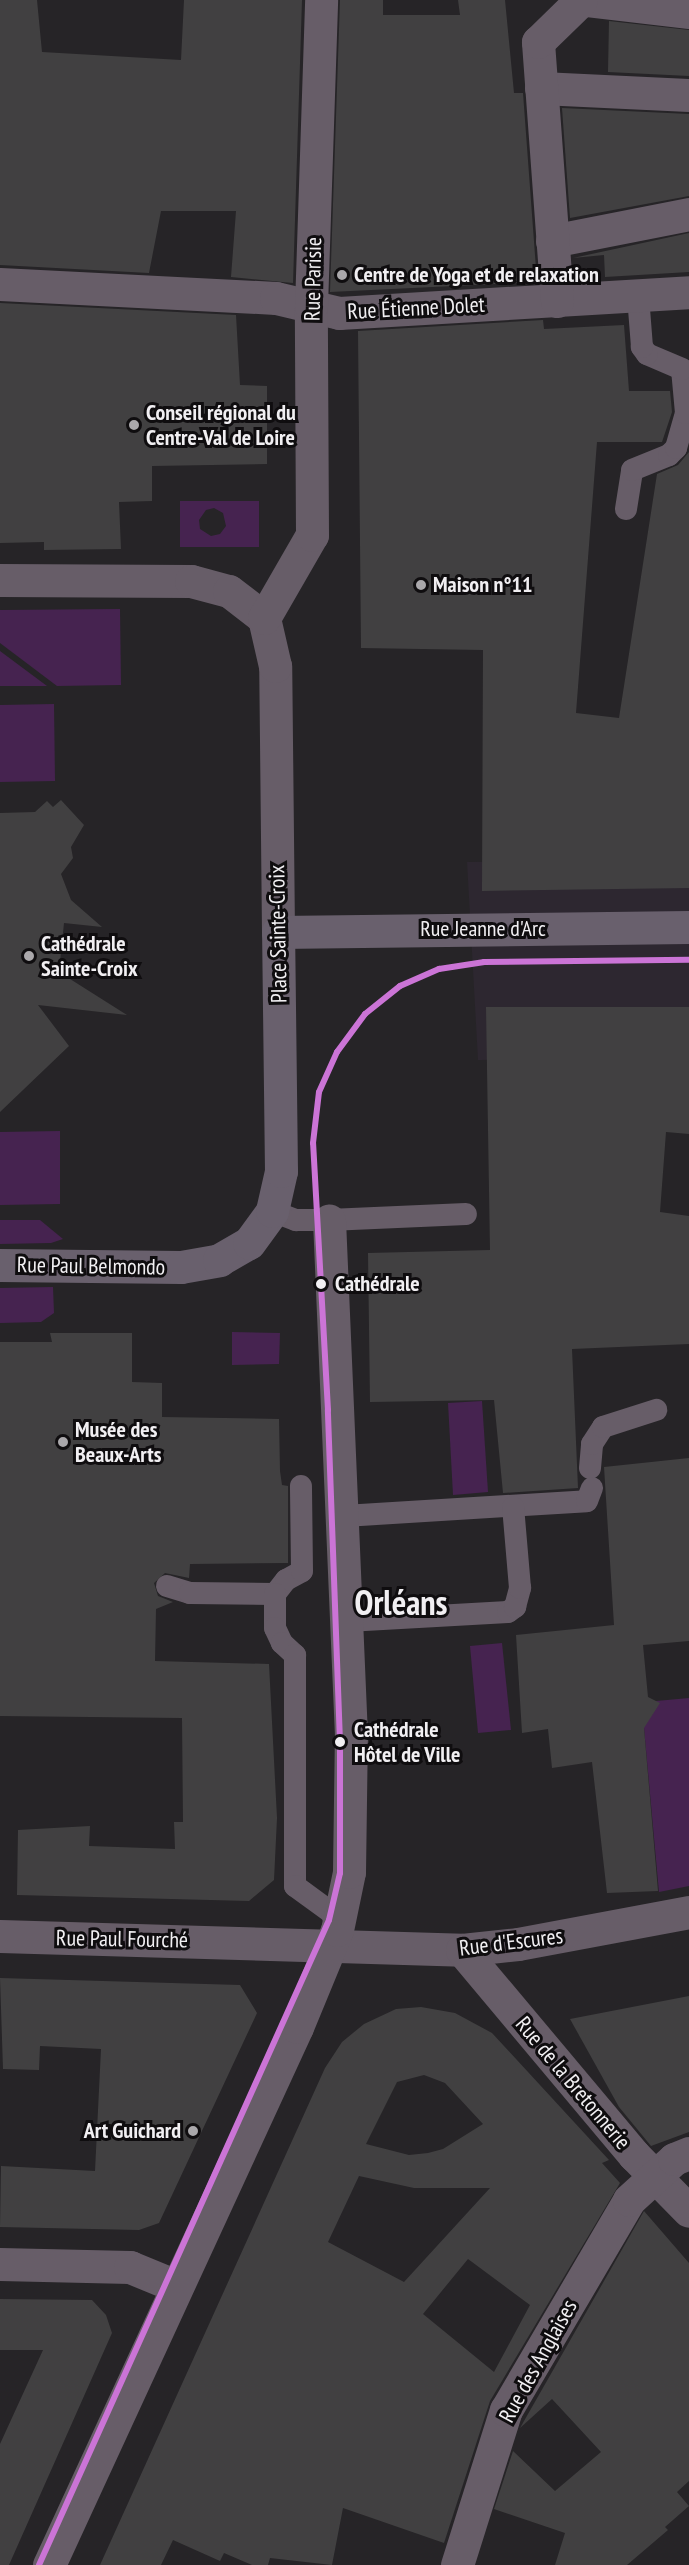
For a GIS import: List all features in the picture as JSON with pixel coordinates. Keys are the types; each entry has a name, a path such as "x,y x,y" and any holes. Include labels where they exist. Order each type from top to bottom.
{"street":[{"name":"Rue Parisie","path":"264,618 312,535 311,306 321,0"},
{"path":"557,301 538,42 581,0"},
{"path":"587,0 689,12"},
{"path":"542,88 689,95"},
{"path":"552,241 689,214"},
{"name":"Rue Étienne Dolet","path":"0,284 276,298 339,313 689,292"},
{"path":"0,580 191,581 229,591 264,618"},
{"name":"Place Sainte-Croix","path":"181,1267 219,1260 249,1244 272,1211 281,1171 275,666 264,618"},
{"name":"Rue Jeanne d'Arc","path":"278,932 689,927"},
{"path":"49,2565 297,2027 333,1937 350,1872 344,1515 328,1220"},
{"name":"Rue Paul Belmondo","path":"0,1265 181,1267"},
{"name":"Rue d'Escures","path":"333,1937 462,1950 518,1944 689,1912"},
{"name":"Rue Paul Fourché","path":"0,1936 244,1942 333,1937"},
{"name":"Rue de la Bretonnerie","path":"462,1950 654,2175 689,2211"},
{"name":"Rue des Anglaises","path":"457,2565 506,2410 629,2200 674,2159 689,2153"},
{"path":"0,2264 130,2267 176,2286"}],"lane":[{"path":"626,509 632,470 669,455 676,448 686,413 682,369 646,354 642,347 638,296"},
{"path":"272,1211 297,1220 466,1214"},
{"path":"344,1515 586,1501 591,1478 592,1444 603,1426 656,1410"},
{"path":"301,1486 302,1571 286,1580 275,1594 275,1628 282,1643 295,1655 295,1886 332,1913 333,1937"},
{"path":"347,1621 508,1612 515,1607 520,1588 513,1507"},
{"path":"167,1586 190,1593 275,1594"}],"shaded area":[{"path":"180,501 259,501 259,547 180,547","holes":["214,508 223,513 226,526 220,534 211,536 200,529 199,520 206,510"]},
{"path":"120,609 121,685 57,686 0,643 0,610"},
{"path":"0,651 47,686 0,686"},
{"path":"54,704 55,781 0,782 0,705"},
{"path":"689,859 689,1058 478,1060 467,862"},
{"path":"60,1131 60,1204 0,1205 0,1132"},
{"path":"0,1220 40,1220 63,1239 51,1243 0,1244"},
{"path":"53,1287 54,1313 41,1322 0,1323 0,1288"},
{"path":"232,1332 280,1333 279,1364 232,1365"},
{"path":"482,1401 488,1492 453,1495 448,1403"},
{"path":"502,1643 511,1730 478,1733 470,1646"},
{"path":"689,1698 689,1886 659,1892 643,1717 652,1715 656,1701"}],"building":[{"path":"0,0 37,0 42,52 181,60 184,0 302,0 293,283 231,277 236,211 161,211 149,273 0,265"},
{"path":"340,0 383,0 383,15 460,15 458,0 505,0 514,93 523,93 537,282 330,292"},
{"path":"609,21 689,30 689,76 608,72"},
{"path":"562,108 689,114 689,196 570,218"},
{"path":"689,233 689,272 605,277 604,255 573,258"},
{"name":"Conseil régional du Centre-Val de Loire","path":"0,303 236,315 240,385 267,386 267,464 152,466 152,501 119,502 121,549 44,550 44,542 0,543"},
{"path":"543,320 544,329 624,325 629,391 670,391 672,412 662,442 597,442 576,713 619,718 657,474 678,465 689,452 689,888 482,891 483,650 361,648 358,331"},
{"name":"Cathédrale Sainte-Croix","path":"61,800 84,825 71,847 73,858 61,874 71,900 102,927 64,923 59,972 127,1015 38,1005 69,1046 0,1112 0,813 35,812 47,801 53,807"},
{"path":"486,1007 689,1007 689,1134 666,1132 660,1212 689,1216 689,1344 572,1349 578,1488 503,1493 494,1400 370,1402 368,1253 490,1250"},
{"path":"50,1333 132,1333 132,1382 162,1383 162,1417 279,1419 280,1471 282,1485 288,1486 288,1563 190,1564 189,1578 165,1573 154,1583 158,1596 173,1602 156,1609 155,1661 269,1664 277,1818 274,1880 249,1901 17,1895 18,1830 90,1826 89,1846 175,1849 174,1822 183,1822 182,1718 0,1716 0,1342 52,1342"},
{"path":"689,1458 689,1641 643,1645 648,1697 660,1703 644,1728 658,1891 607,1893 592,1762 552,1768 548,1729 522,1733 516,1635 614,1625 604,1467"},
{"path":"0,1978 240,1985 257,2013 159,2223 139,2230 0,2227 1,2166 95,2171 101,2049 40,2046 39,2070 3,2069"},
{"path":"689,1996 689,2132 651,2146 619,2107 570,2019"},
{"path":"421,2007 455,2013 492,2033 609,2160 602,2163 620,2183 490,2401 444,2543 343,2508 332,2565 270,2558 268,2565 252,2565 224,2553 220,2561 173,2540 161,2565 100,2565 325,2068 342,2042 364,2024 396,2009","holes":["424,2075 445,2083 483,2124 443,2149 428,2153 409,2155 366,2144 397,2082","359,2176 414,2188 490,2188 404,2282 328,2242","468,2259 530,2305 494,2372 423,2314"]},
{"path":"644,2211 689,2263 689,2481 677,2492 689,2506 665,2527 668,2530 627,2565 555,2565 565,2533 494,2509 513,2451 555,2491 601,2452 552,2399 520,2428"},
{"path":"0,2299 92,2300 106,2315 112,2333 9,2565 0,2565 0,2444 43,2350 0,2350"}],"transit line":[{"path":"39,2565 329,1920 340,1873 340,1742 328,1410 313,1143 319,1092 337,1052 365,1014 400,986 439,969 484,962 689,960"}],"place":[{"name":"Centre de Yoga et de relaxation","path":"342,275"},
{"name":"Conseil régional du Centre-Val de Loire","path":"134,425"},
{"name":"Maison n°11","path":"421,585"},
{"name":"Cathédrale Sainte-Croix","path":"29,956"},
{"name":"Cathédrale","path":"321,1284"},
{"name":"Musée des Beaux-Arts","path":"63,1442"},
{"name":"Cathédrale Hôtel de Ville","path":"340,1742"},
{"name":"Art Guichard","path":"193,2131"}],"district":[{"name":"Orléans","path":"401,1603"}]}
